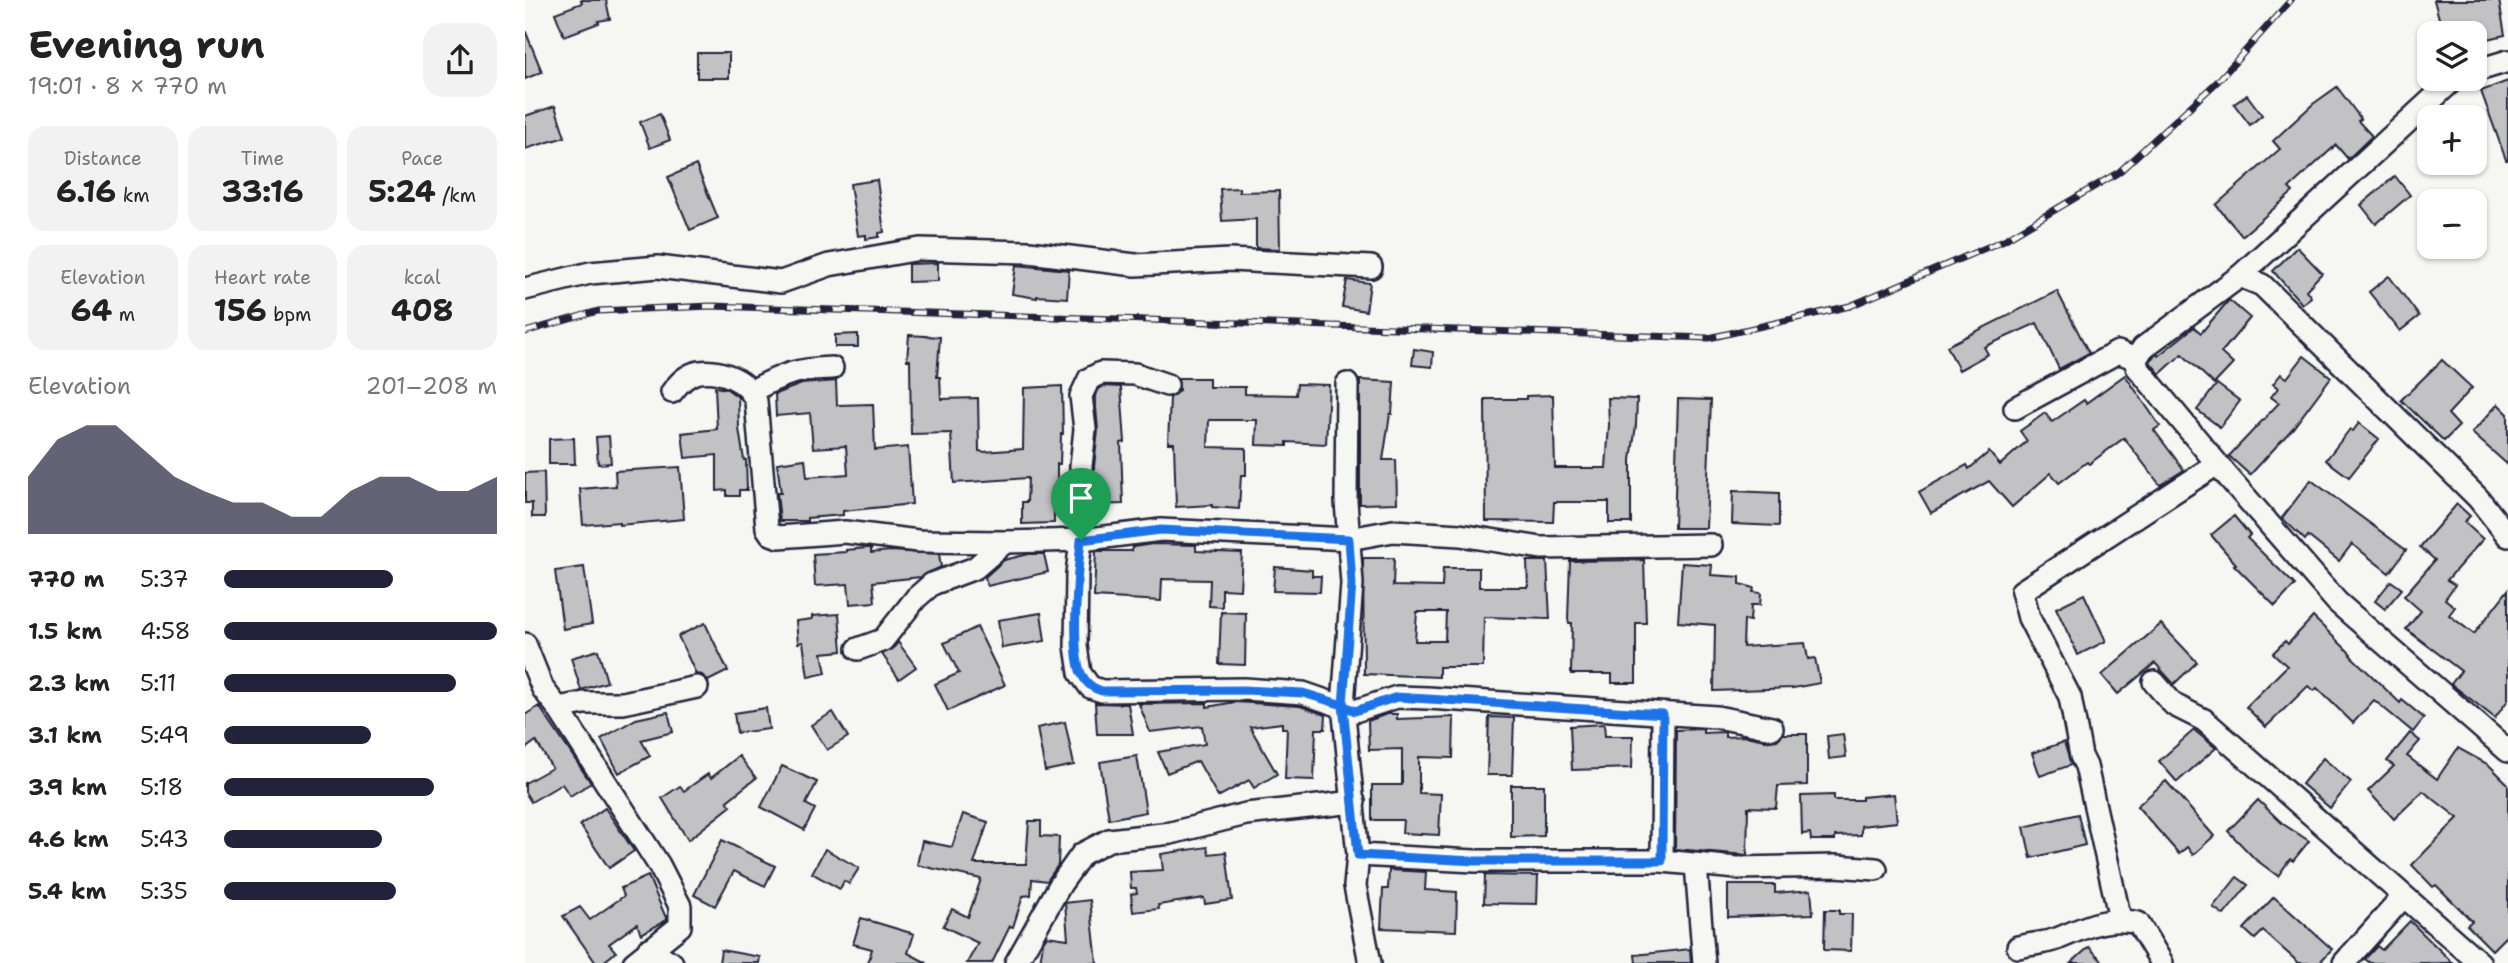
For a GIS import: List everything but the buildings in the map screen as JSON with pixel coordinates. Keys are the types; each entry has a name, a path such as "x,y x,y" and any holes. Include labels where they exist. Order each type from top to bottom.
{"street":[{"path":"2487,67 2508,61"},
{"path":"2441,91 2240,276 2143,348 2136,359 2137,367 2217,464 2337,602 2508,751"},
{"path":"525,289 590,273 658,267 781,282 829,265 919,249 1029,252 1135,265 1230,260 1371,267"},
{"path":"2240,276 2262,285 2478,498 2508,536"},
{"path":"2015,408 2118,352 2136,359"},
{"path":"753,391 781,375 808,369 832,368"},
{"path":"672,392 682,379 698,372 723,374 740,381 753,391 767,528 771,534 779,537 845,532 918,541 1005,542 1081,540 1161,530 1349,539 1393,531 1460,535 1541,548 1711,545"},
{"path":"1167,385 1135,374 1101,373 1089,379 1081,396 1085,429 1081,466 1076,646 1080,673 1090,687 1102,691 1244,690 1303,693 1355,711 1397,697 1417,697 1717,717 1772,728"},
{"path":"1347,384 1346,501 1352,584 1343,705 1358,855 1355,886 1370,963"},
{"path":"2120,919 2086,766 2081,756 2070,697 2029,618 2022,591 2217,464"},
{"path":"858,649 883,640 916,598 932,584 975,568 1005,542"},
{"path":"525,645 534,691 558,708 659,864 680,906 680,926 641,956"},
{"path":"2154,682 2174,705 2204,720 2480,963"},
{"path":"558,708 584,703 623,703 697,687"},
{"path":"1662,861 1663,714"},
{"path":"1016,963 1082,854 1109,841 1171,832 1246,814 1354,802"},
{"path":"1358,855 1475,861 1662,861 1737,869 1836,866 1876,869"},
{"path":"1696,865 1704,963"},
{"path":"2344,963 2403,897"},
{"path":"2018,947 2055,940 2081,927 2120,919 2138,922 2162,963"},
{"path":"641,956 671,963"}],"railway":[{"path":"525,332 598,311 711,306 1709,338 1850,306 2004,240 2119,172 2218,81 2291,0"}],"route":[{"path":"1081,540 1077,575 1076,646 1080,673 1090,687 1102,691 1244,690 1303,693 1343,705 1358,855 1475,861 1662,861 1663,714 1397,697 1355,711 1343,705 1352,584 1349,539 1161,530 1081,540"}]}
